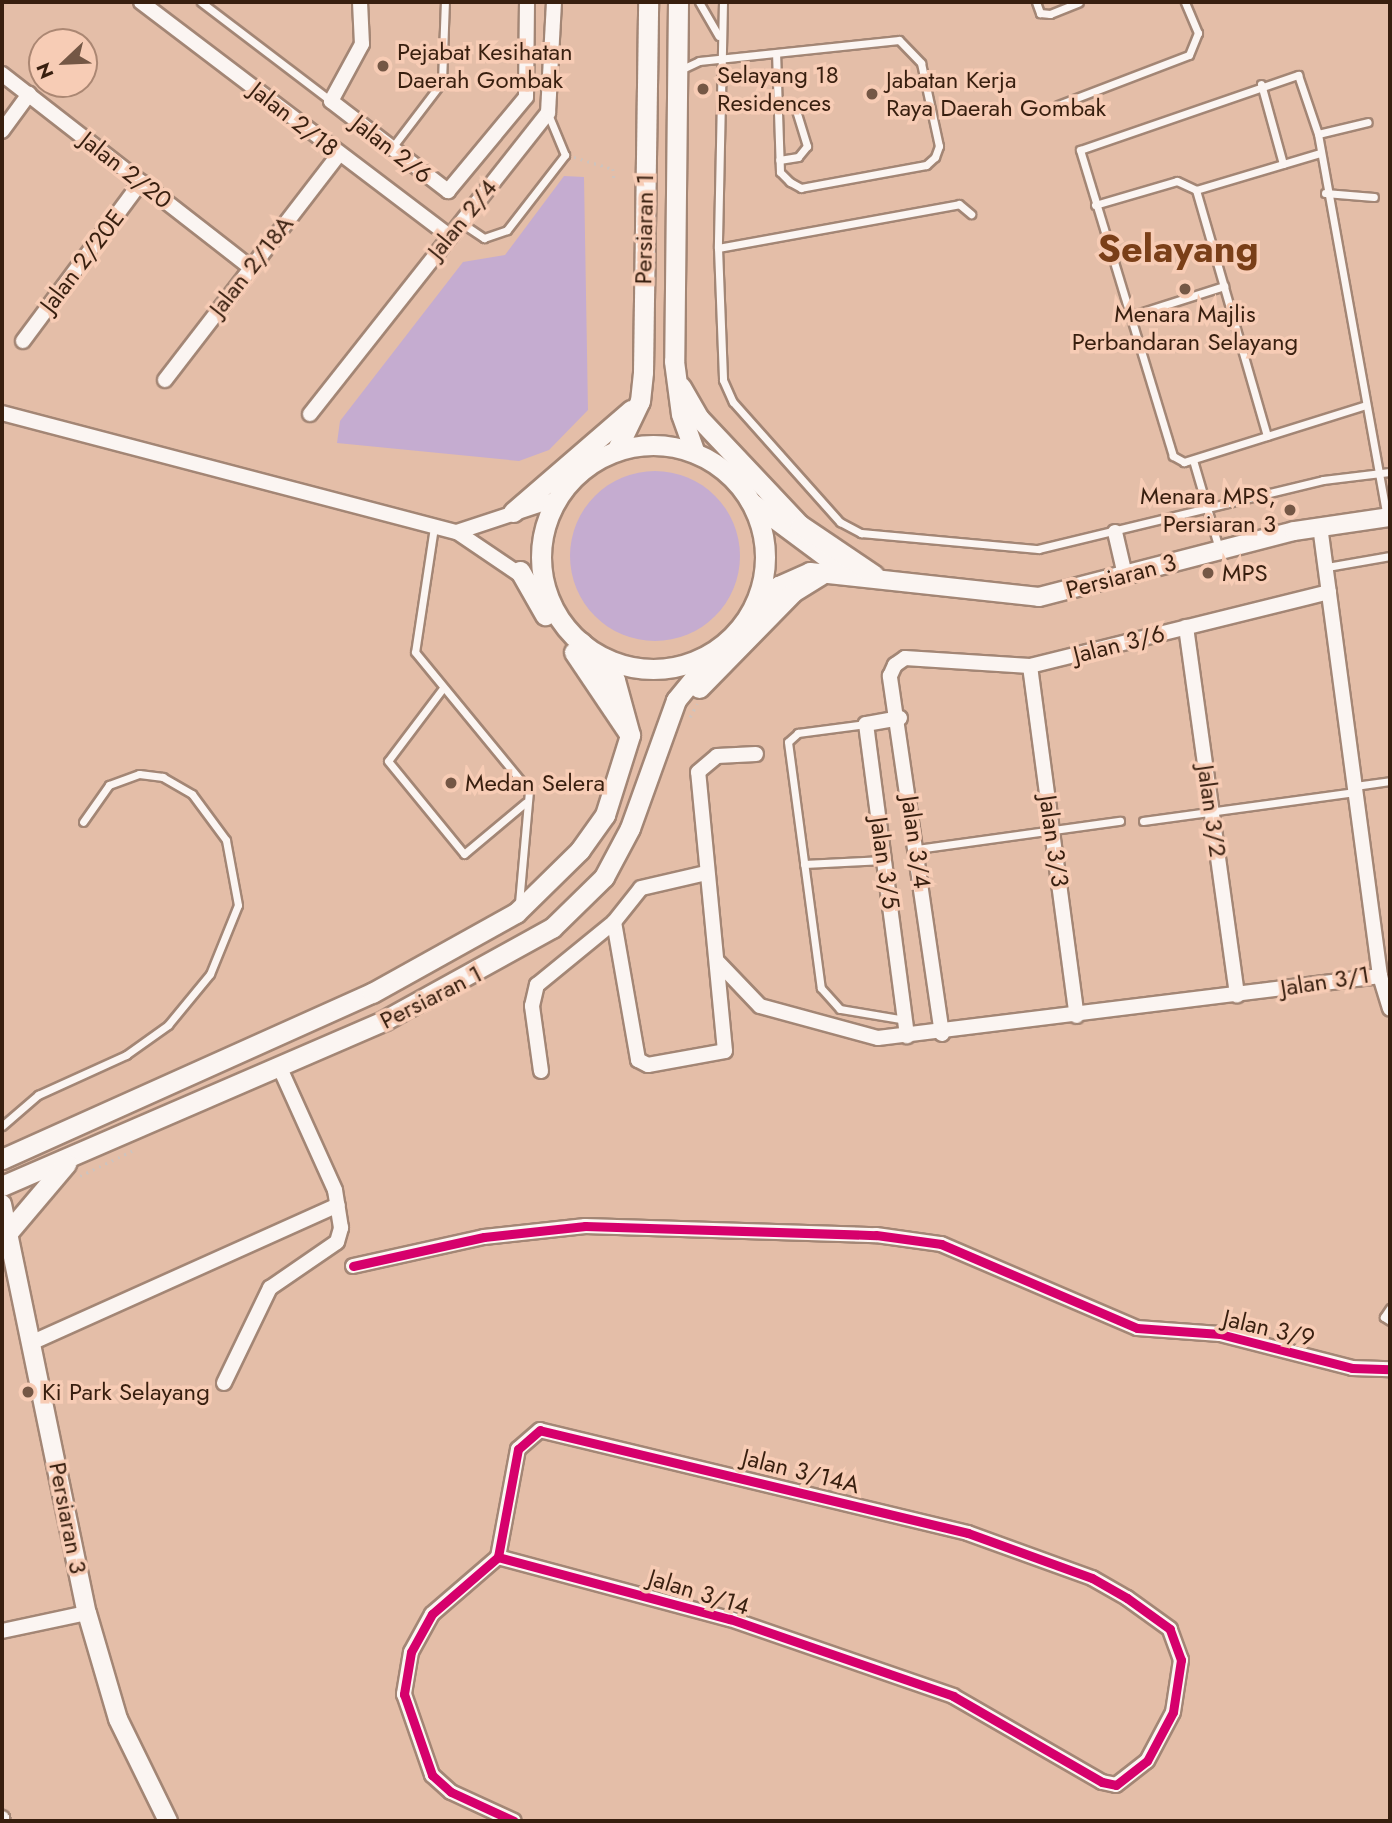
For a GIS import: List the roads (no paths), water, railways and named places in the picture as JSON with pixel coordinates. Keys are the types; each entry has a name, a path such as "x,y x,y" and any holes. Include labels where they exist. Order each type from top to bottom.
{"main road":[{"name":"Persiaran 1","path":"616,451 640,401 648,2"},
{"path":"671,2 675,34"},
{"name":"Persiaran 1","path":"678,2 674,74 675,377 695,453"},
{"path":"675,377 699,418 800,525 874,575"},
{"path":"513,512 640,401"},
{"path":"581,642 633,667 681,665 717,650 752,611 765,556 750,501 726,473 695,453 650,444 616,451 593,462 557,499 545,529 547,593 581,642 615,680 630,735"},
{"path":"520,571 548,621 630,735"},
{"path":"664,727 793,592 826,571"},
{"name":"Persiaran 1","path":"2,1186 280,1068 456,986 580,905 604,877 630,828 664,727 691,678 717,650"},
{"name":"Persiaran 1","path":"2,1159 372,993 516,913 580,850 605,815 630,735"},
{"path":"8,1235 72,1158"}],"street":[{"name":"Jalan 2/18","path":"141,2 448,235"},
{"path":"331,101 362,44 360,2"},
{"name":"Jalan 2/6","path":"331,101 444,189 453,188 526,97 527,2"},
{"path":"548,113 554,2"},
{"name":"Jalan 2/20","path":"2,74 28,93"},
{"path":"2,131 28,95"},
{"name":"Jalan 2/20","path":"34,98 250,267"},
{"name":"Jalan 2/4","path":"310,414 448,235 548,113"},
{"name":"Jalan 2/18A","path":"165,380 339,154"},
{"name":"Jalan 2/20E","path":"23,341 141,182"},
{"path":"2,413 457,532 520,571 547,593"},
{"path":"457,532 557,499"},
{"path":"750,501 849,573"},
{"name":"Persiaran 3","path":"752,611 796,575 826,571 874,575 1014,597 1071,592 1219,549 1320,526 1389,517"},
{"name":"Jalan 3/1","path":"717,961 760,1006 829,1029 907,1036 942,1034 1380,976 1320,526"},
{"path":"1115,532 1125,575"},
{"name":"Jalan 3/6","path":"905,658 1030,666 1329,592"},
{"name":"Jalan 3/2","path":"1186,627 1237,995"},
{"name":"Jalan 3/4","path":"905,658 890,676 900,718 942,1034"},
{"name":"Jalan 3/3","path":"1030,666 1077,1016"},
{"path":"866,724 900,718"},
{"name":"Jalan 3/5","path":"866,724 907,1036"},
{"path":"614,922 636,1052 643,1063 726,1051 706,873 698,772 717,756 756,754"},
{"path":"541,1071 531,996 614,922 641,888 706,873"},
{"path":"1380,976 1388,1000"},
{"path":"224,1382 270,1288 337,1242 338,1205 280,1068"},
{"name":"Persiaran 3","path":"2,1204 33,1342 87,1613 117,1719 168,1821"},
{"path":"33,1342 338,1205"},
{"name":"Jalan 3/9","path":"353,1266 484,1237 585,1226 876,1235 941,1244 1138,1328 1220,1334 1352,1367 1390,1369"},
{"name":"Jalan 3/14A","path":"498,1557 518,1449 540,1430 552,1429 968,1533 1091,1577 1170,1629"},
{"path":"498,1557 432,1614 411,1651 404,1694 432,1775 451,1792 514,1821"},
{"name":"Jalan 3/14","path":"498,1557 730,1619 953,1696 1086,1775 1116,1784 1147,1761 1173,1712 1181,1660 1170,1629"},
{"path":"2,1631 87,1613"}],"lane":[{"path":"201,2 331,101"},
{"path":"391,149 442,82 445,2"},
{"path":"699,2 719,36"},
{"path":"723,2 719,36 722,62 718,248 723,380 733,402 840,522 861,533 999,548 1048,547 1115,532 1208,505 1390,472"},
{"path":"1036,2 1040,13 1050,14 1079,2"},
{"path":"1058,105 1189,55 1198,33 1185,2"},
{"path":"674,74 699,61 722,62 776,54 899,40 921,63 939,146 926,165 801,188 780,172 776,54"},
{"path":"1366,405 1193,460 1173,456 1079,155 1084,147 1261,85 1298,75 1318,134 1325,193 1389,517"},
{"path":"1261,85 1283,164"},
{"path":"777,107 795,107 807,145 798,157 779,160"},
{"path":"460,222 484,238 507,230 565,155 548,113"},
{"path":"1318,134 1368,122"},
{"path":"1095,205 1177,181 1196,190 1320,153"},
{"path":"1196,190 1266,436"},
{"path":"1325,193 1374,197"},
{"path":"718,248 959,204 971,214"},
{"path":"1130,316 1224,286"},
{"path":"1193,460 1219,549"},
{"path":"434,527 413,643 443,688 527,800 516,913"},
{"path":"1327,567 1390,556"},
{"path":"443,688 388,761 464,854 527,800"},
{"path":"866,724 798,733 788,742 804,864 827,1000 840,1009 907,1021"},
{"path":"2,1126 38,1095 126,1055 168,1025 210,974 239,905 226,840 192,794 163,777 139,774 110,785 83,822"},
{"path":"1143,821 1355,789 1390,781"},
{"path":"917,849 1052,834 1120,821"},
{"path":"804,864 885,860"},
{"path":"1390,1308 1384,1317 1390,1321"}],"place":[{"name":"Pejabat Kesihatan Daerah Gombak","path":"383,66"},
{"name":"Selayang 18 Residences","path":"703,89"},
{"name":"Jabatan Kerja Raya Daerah Gombak","path":"872,94"},
{"name":"Menara Majlis Perbandaran Selayang","path":"1185,289"},
{"name":"Menara MPS, Persiaran 3","path":"1290,510"},
{"name":"MPS","path":"1208,573"},
{"name":"Medan Selera","path":"451,783"},
{"name":"Ki Park Selayang","path":"28,1392"}],"district":[{"name":"Selayang","path":"1178,249"}]}
